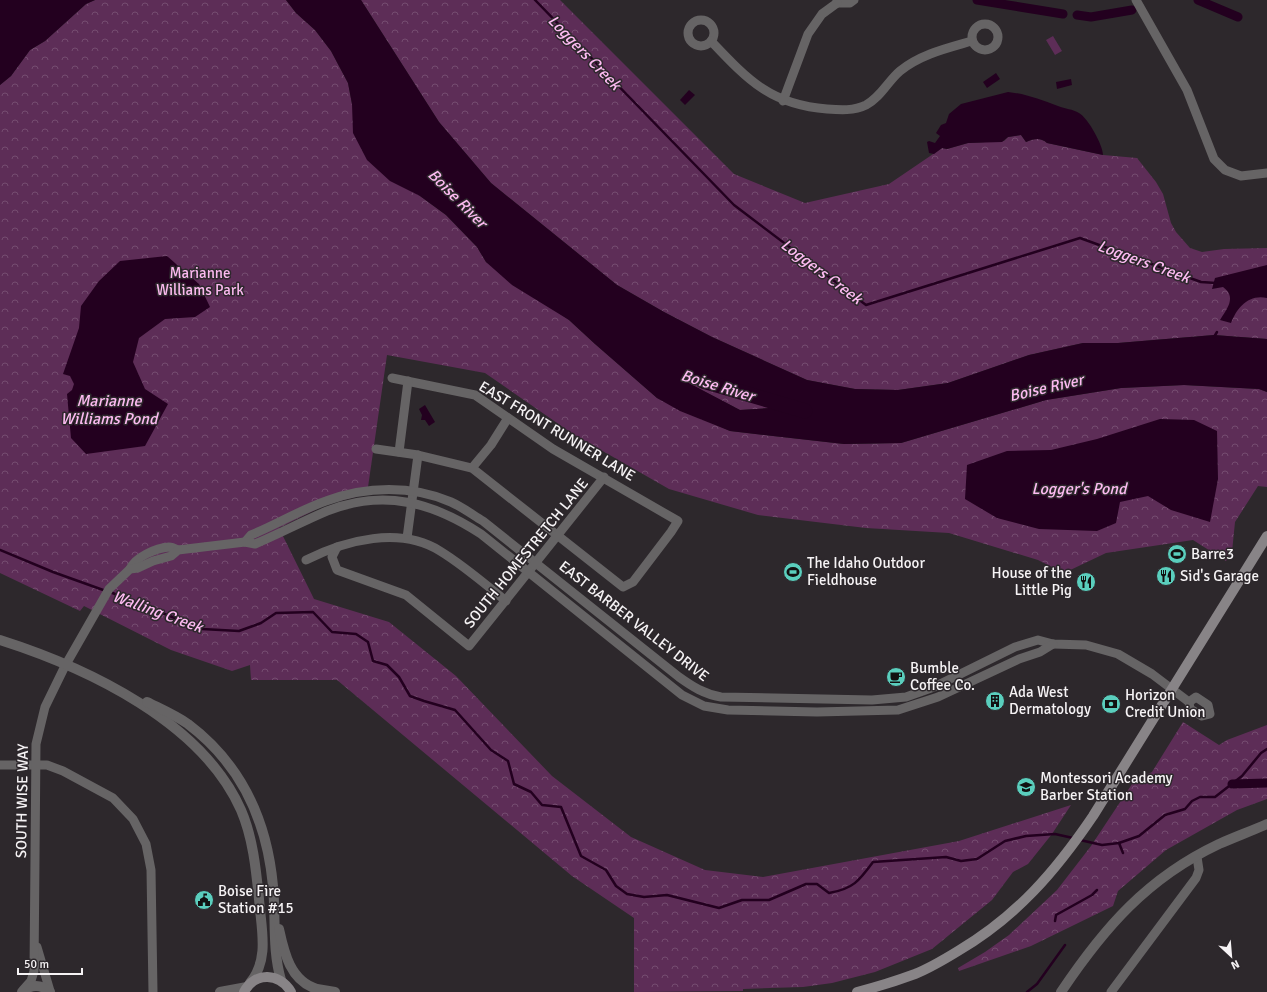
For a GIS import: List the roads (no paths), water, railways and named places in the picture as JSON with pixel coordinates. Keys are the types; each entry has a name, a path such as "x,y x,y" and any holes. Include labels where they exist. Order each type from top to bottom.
{"main road":[{"path":"857,992 917,973 973,942 1007,918 1036,891 1060,863 1093,816 1171,688 1267,536"},
{"path":"247,987 265,976 281,980 292,992"}],"street":[{"path":"784,101 808,34 822,14 837,1 850,3 854,0"},
{"path":"1136,0 1187,90 1214,159 1225,170 1241,176 1267,173"},
{"path":"712,41 746,77 784,101 807,108 835,110 856,108 874,99 900,71 926,55 972,40"},
{"name":"EAST FRONT RUNNER LANE","path":"392,378 475,395 553,449 678,521 633,582 624,587 558,536"},
{"path":"399,452 408,381"},
{"path":"472,468 491,445 508,418"},
{"path":"376,449 418,455 472,468 558,536"},
{"path":"407,538 418,455"},
{"name":"SOUTH HOMESTRETCH LANE","path":"337,547 332,557 338,570 406,595 469,646 604,477"},
{"name":"EAST BARBER VALLEY DRIVE","path":"245,542 251,535 341,496 373,490 413,491 432,495 453,503 483,521 679,677 697,690 708,695 721,697 872,700 906,697 934,687 1015,647 1038,640 1052,644 1086,645 1118,654 1152,674 1189,702"},
{"name":"EAST BARBER VALLEY DRIVE","path":"65,666 109,589 130,569 138,568 153,561 172,556 178,550 245,542 254,544 328,511 349,504 391,500 412,503 440,511 459,520 481,534 682,695 704,706 723,710 816,712 898,710 938,697 1019,659 1040,652 1052,644"},
{"path":"306,560 337,547 369,539 407,538 440,550 506,600"},
{"path":"0,640 65,666 140,699 187,723 216,748 253,803 264,835 271,869 275,954 281,980"},
{"name":"SOUTH WISE WAY","path":"21,991 31,981 34,971 36,744 38,729 45,707 65,666"},
{"path":"117,690 140,703 191,741 215,767 241,811 251,842 257,874 263,949 261,964 257,974 247,987 220,992"},
{"path":"0,765 47,764 113,798 133,819 141,832 149,854 152,870 153,992"},
{"path":"1061,992 1090,950 1121,913 1158,882 1218,844 1267,824"},
{"path":"1111,992 1196,878 1199,870 1197,857"},
{"path":"274,908 285,956 292,970 316,989 335,992"},
{"name":"SOUTH WISE WAY","path":"35,943 41,956 50,992"},
{"path":"21,991 37,986 50,992"}],"water":[{"path":"0,0 95,0 86,4 45,41 30,50 11,76 0,85"},
{"path":"286,0 361,0 439,122 491,183 617,285 712,337 807,380 855,389 898,390 948,383 1029,355 1083,343 1118,343 1214,335 1267,339 1267,392 1259,389 1184,385 1121,388 1046,400 901,443 844,444 730,431 680,411 657,398 569,320 512,285 486,262 477,247 446,215 420,196 390,181 367,160 353,133 352,104 348,83 331,51 315,30 296,13","holes":["689,380 752,391 776,398 787,404 785,407 740,410 685,381"]},
{"path":"996,73 1000,79 987,88 983,82"},
{"path":"1071,79 1072,85 1057,89 1056,82"},
{"path":"689,90 695,95 685,105 680,100"},
{"path":"1008,92 1021,94 1079,113 1087,120 1094,132 1101,145 1103,155 1047,143 1039,139 1026,142 1021,135 1008,137 1002,142 968,143 947,149 942,148 934,154 929,153 927,142 929,141 935,143 940,136 936,133 941,125 946,123 949,114 961,104"},
{"name":"Marianne Williams Pond","path":"167,256 199,284 210,307 195,317 165,319 139,338 133,362 145,389 168,404 145,446 86,454 71,438 67,394 72,390 74,384 70,376 63,374 79,328 81,306 99,281 120,261"},
{"path":"1267,265 1267,298 1254,298 1244,303 1236,312 1231,323 1220,320 1228,307 1230,299 1227,291 1223,287 1212,289 1215,278"},
{"path":"425,405 435,422 429,426 425,420 421,420 422,415 419,409"},
{"name":"Logger's Pond","path":"1160,419 1194,420 1217,431 1218,479 1210,522 1171,510 1148,496 1120,502 1116,523 1097,531 1039,529 997,518 965,499 967,465 1007,451 1051,450 1097,439"}],"waterway":[{"name":"Loggers Creek","path":"535,0 734,205 866,305 1080,238 1201,282 1216,283"},
{"path":"977,0 1063,14"},
{"path":"1198,0 1238,17"},
{"path":"1077,15 1091,17 1132,10"},
{"path":"1214,337 1217,332"},
{"name":"Boise River","path":"703,381 805,411"},
{"name":"Walling Creek","path":"0,550 53,572 106,591"},
{"name":"Walling Creek","path":"110,592 202,629 239,631 261,623 276,613 313,612 332,632 356,634 368,642 373,661 387,665 399,677 410,696 455,710 491,750 508,761 514,784 531,792 542,805 561,807 581,856 606,870 616,886 627,894 644,897 667,895 719,908 742,900 769,900 806,884 817,884 829,893 844,889 855,883 873,862 946,857 961,861 977,859 1005,841 1026,836 1055,834 1073,838"},
{"name":"Walling Creek","path":"1080,840 1102,845 1119,843 1139,836 1165,815 1185,809 1192,801 1200,797 1215,797 1242,776 1261,753 1267,749"},
{"path":"1232,784 1267,783"},
{"path":"1119,843 1123,853"},
{"path":"1055,921 1056,915 1092,895 1097,890"},
{"path":"1027,992 1037,984 1065,945"}],"place":[{"name":"Barre3","path":"1177,554"},
{"name":"The Idaho Outdoor Fieldhouse","path":"793,572"},
{"name":"Sid's Garage","path":"1166,576"},
{"name":"House of the Little Pig","path":"1086,582"},
{"name":"Bumble Coffee Co.","path":"896,677"},
{"name":"Ada West Dermatology","path":"995,701"},
{"name":"Horizon Credit Union","path":"1111,704"},
{"name":"Montessori Academy Barber Station","path":"1026,787"},
{"name":"Boise Fire Station #15","path":"204,900"}],"park label":[{"name":"Marianne Williams Park","path":"200,282"}]}
